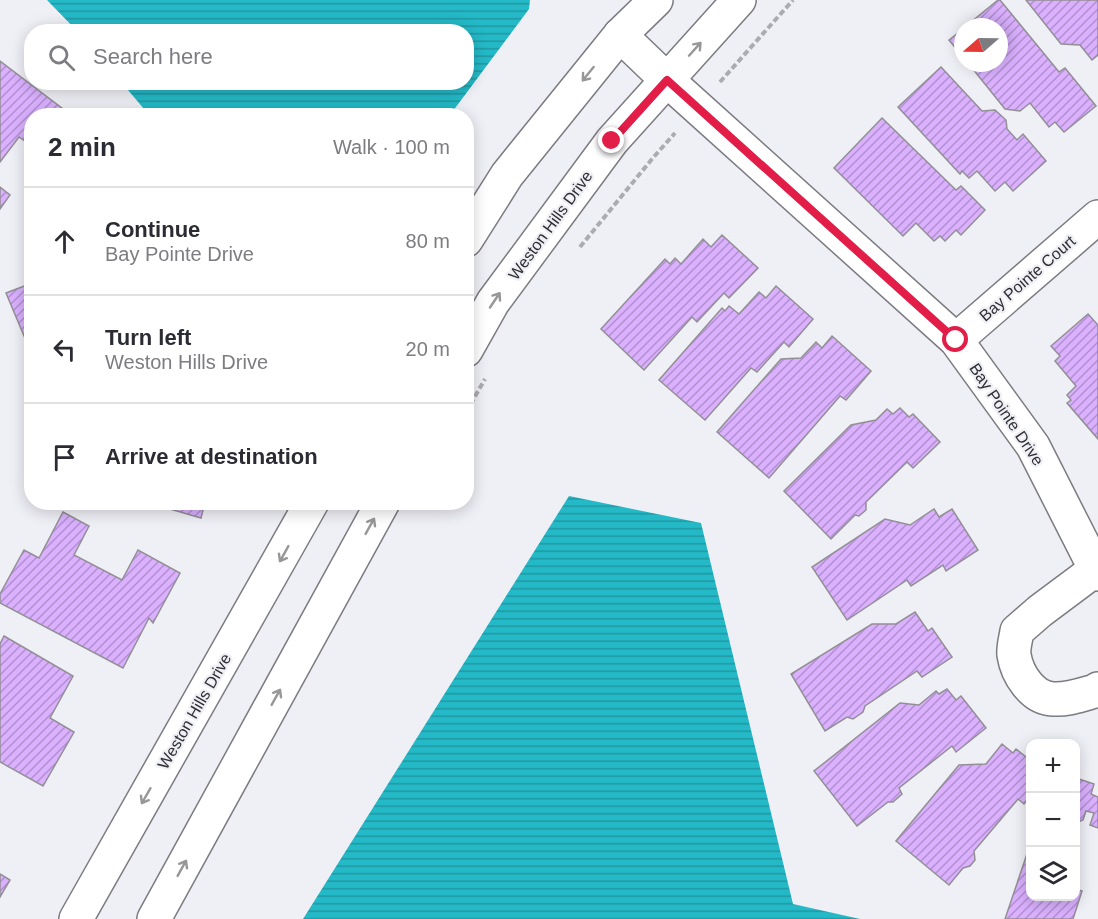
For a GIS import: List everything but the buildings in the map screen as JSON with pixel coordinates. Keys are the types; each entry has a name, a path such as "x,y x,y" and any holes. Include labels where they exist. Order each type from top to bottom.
{"street":[{"path":"474,227 507,175 620,35 656,0"},
{"name":"Weston Hills Drive","path":"478,361 493,302 605,150 739,0"},
{"name":"Bay Pointe Drive","path":"620,35 697,108 956,340 1033,446 1097,572"},
{"name":"Bay Pointe Court","path":"956,340 1098,217"},
{"name":"Weston Hills Drive","path":"76,919 307,510"},
{"path":"154,919 379,510"},
{"path":"1097,572 1040,611 1017,631 1014,654 1022,678 1036,693 1051,699 1071,698 1098,689"}],"path":[{"path":"577,250 652,159 793,0"},
{"path":"474,378 478,361"}],"water":[{"path":"47,0 530,0 529,9 474,83 474,24 70,24"},
{"path":"128,90 469,90 455,108 143,108"},
{"path":"569,496 701,523 793,904 860,919 303,919"}],"route":[{"path":"612,141 667,80 956,340"}]}
